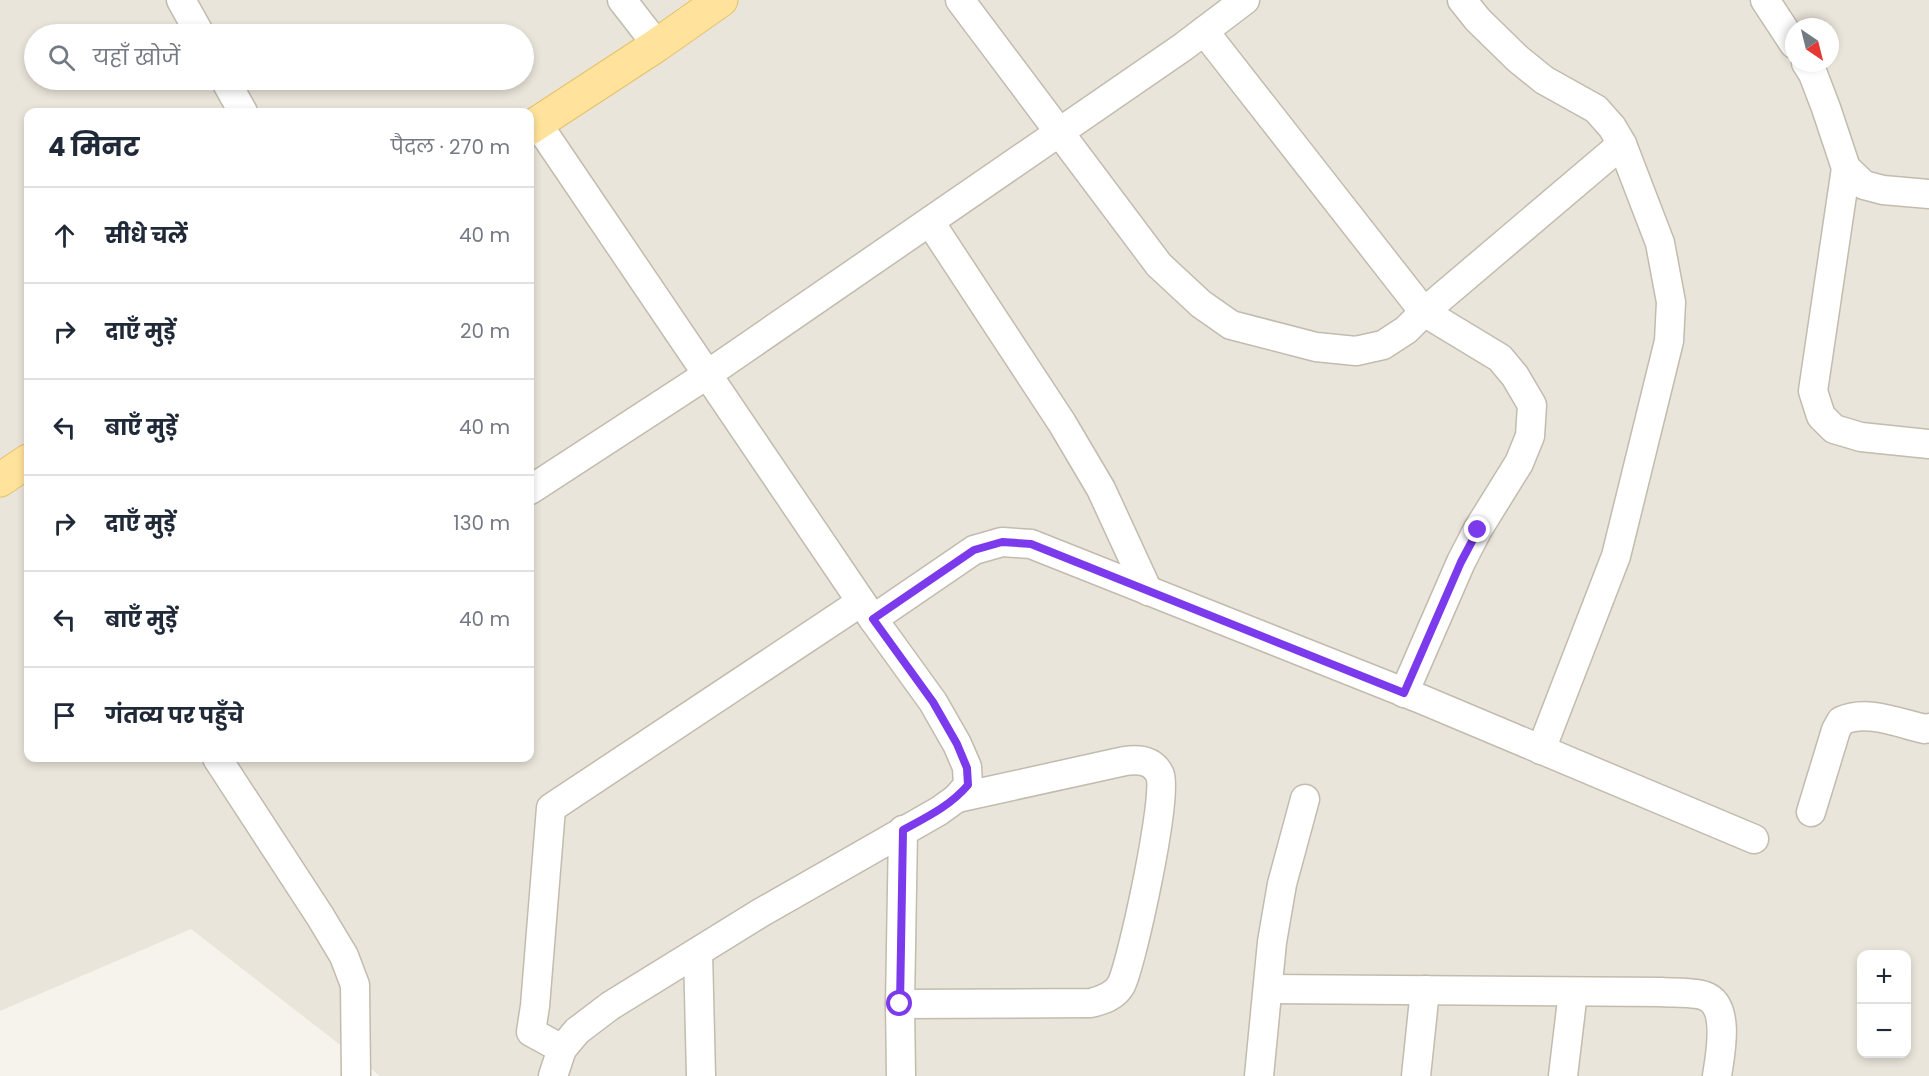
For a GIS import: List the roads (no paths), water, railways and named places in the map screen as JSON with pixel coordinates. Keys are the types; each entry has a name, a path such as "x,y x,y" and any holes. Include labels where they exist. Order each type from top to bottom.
{"main road":[{"path":"534,124 657,45 721,0"}],"street":[{"path":"181,0 194,24"},
{"path":"622,0 657,45"},
{"path":"960,0 1159,265 1201,304 1231,325 1316,347 1356,351 1383,345 1406,330 1424,312 1622,144"},
{"path":"534,487 708,374 930,222 1245,0"},
{"path":"1462,0 1478,20 1518,59 1545,80 1596,109 1612,127 1622,144 1660,243 1671,302 1669,341 1616,556 1541,750"},
{"path":"1765,0 1785,30"},
{"path":"1204,31 1424,312 1500,358 1515,376 1532,405 1530,436 1519,464 1461,562 1404,693"},
{"path":"1812,72 1846,168 1814,391 1821,416 1834,429 1861,436 1929,444"},
{"path":"231,90 241,108"},
{"path":"534,126 708,374 867,611 933,702 957,744 967,768 968,785 957,798 939,811 762,912 610,1006 577,1031 562,1049 553,1076"},
{"path":"1846,168 1864,185 1883,190 1929,194"},
{"path":"930,222 1062,423 1095,480 1148,591"},
{"path":"562,1049 531,1032 536,1006 551,808 867,611 974,550 1002,542 1031,544 1404,693 1754,839"},
{"path":"1811,812 1836,730 1841,721 1861,715 1929,728"},
{"path":"900,1004 1091,1004 1107,999 1120,987 1127,970 1143,906 1162,796 1162,776 1154,765 1139,759 1125,760 957,798"},
{"path":"220,762 344,956 355,985 356,1076"},
{"path":"1259,1076 1272,942 1282,884 1305,799"},
{"path":"901,1076 903,830"},
{"path":"698,952 701,1076"},
{"path":"1268,988 1662,992 1706,996 1717,1007 1723,1030 1717,1076"},
{"path":"1416,1076 1425,990"},
{"path":"1563,1076 1573,992"}]}
